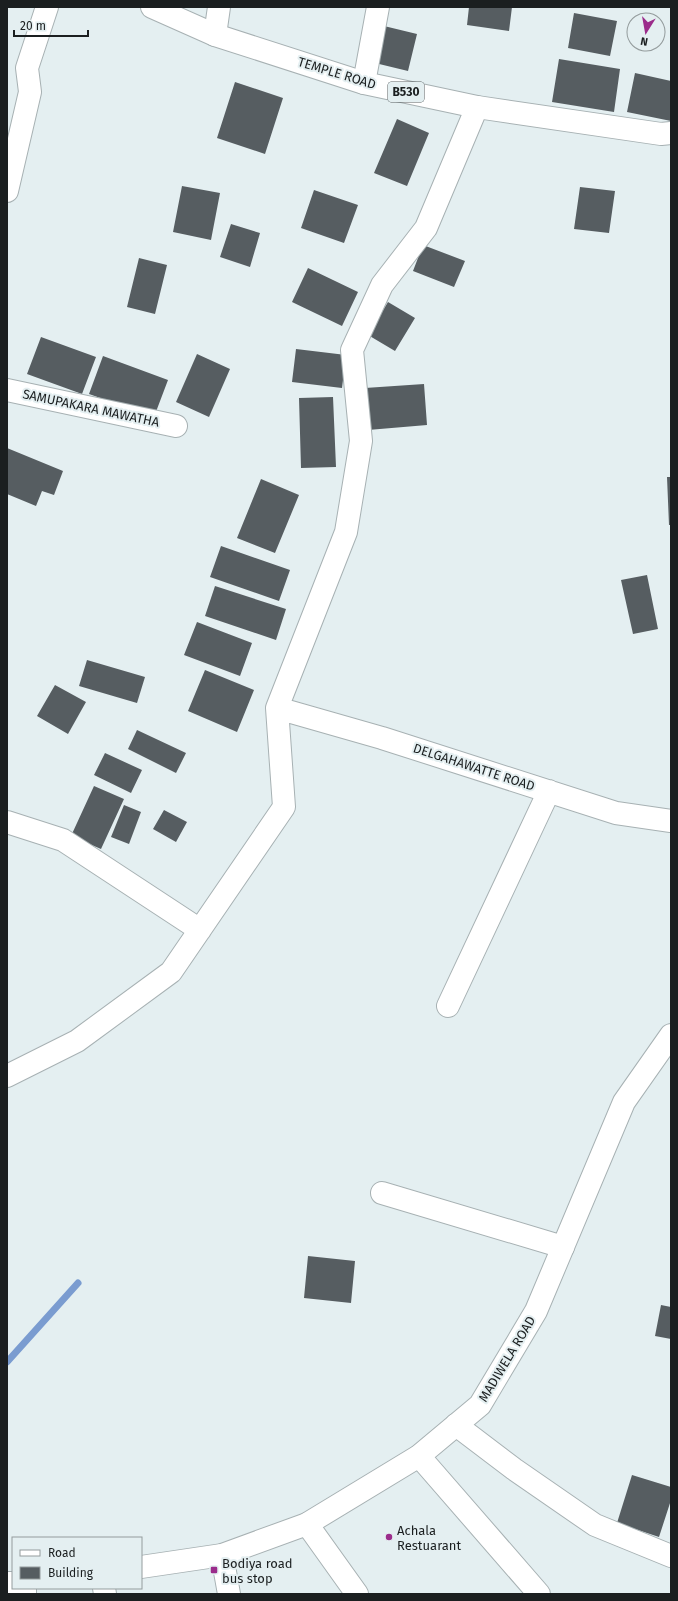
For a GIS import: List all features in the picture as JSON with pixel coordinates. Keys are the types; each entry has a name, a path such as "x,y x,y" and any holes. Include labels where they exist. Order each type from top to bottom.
{"street":[{"path":"7,191 30,92 26,68 47,7"},
{"name":"TEMPLE ROAD","path":"152,7 215,35 364,83 477,107 661,134 671,133"},
{"path":"215,35 219,7"},
{"path":"364,83 378,7"},
{"path":"7,1076 77,1041 172,972 284,807 277,708 346,532 361,441 352,350 382,285 426,228 477,107"},
{"name":"SAMUPAKARA MAWATHA","path":"7,390 176,426"},
{"name":"DELGAHAWATTE ROAD","path":"277,708 382,738 616,812 671,821"},
{"path":"448,1006 549,791"},
{"path":"7,822 63,840 200,930"},
{"name":"MADIWELA ROAD","path":"142,1567 222,1555 307,1524 419,1456 480,1405 536,1311 624,1102 671,1035"},
{"path":"382,1193 563,1247"},
{"path":"456,1424 514,1469 595,1525 671,1556"},
{"path":"419,1456 539,1594"},
{"path":"307,1524 357,1594"},
{"path":"222,1555 229,1594"}],"building":[{"path":"469,7 512,7 509,31 467,25"},
{"path":"574,13 617,21 610,56 568,48"},
{"path":"384,26 417,34 408,71 375,63"},
{"path":"559,59 620,69 614,112 552,102"},
{"path":"635,73 671,81 671,121 627,112"},
{"path":"235,82 283,98 265,154 217,138"},
{"path":"397,119 429,133 407,186 374,173"},
{"path":"182,186 220,193 211,240 173,232"},
{"path":"580,187 615,191 609,233 574,229"},
{"path":"314,190 358,205 344,243 301,228"},
{"path":"231,224 260,233 250,267 220,257"},
{"path":"423,245 465,261 454,287 413,271"},
{"path":"139,258 167,265 155,314 127,307"},
{"path":"308,268 358,292 342,326 292,302"},
{"path":"388,302 415,318 395,351 368,335"},
{"path":"41,337 96,357 82,394 27,374"},
{"path":"296,349 346,355 342,388 292,382"},
{"path":"197,354 230,369 209,417 176,402"},
{"path":"103,356 168,380 154,417 89,394"},
{"path":"424,384 427,425 368,430 365,388"},
{"path":"333,397 336,467 301,468 299,398"},
{"path":"7,448 63,471 54,495 42,491 36,506 7,494"},
{"path":"667,477 671,477 671,525 669,525"},
{"path":"261,479 299,495 275,553 237,538"},
{"path":"221,546 290,570 279,601 210,577"},
{"path":"647,575 658,629 633,634 621,580"},
{"path":"215,586 286,609 276,640 205,616"},
{"path":"197,622 252,643 240,676 184,655"},
{"path":"87,660 145,677 137,703 79,686"},
{"path":"205,670 254,690 237,732 188,711"},
{"path":"55,685 86,702 68,734 37,716"},
{"path":"137,730 186,753 176,773 128,749"},
{"path":"105,753 142,770 131,793 94,775"},
{"path":"94,786 124,799 101,849 71,836"},
{"path":"124,805 141,812 129,844 111,837"},
{"path":"164,810 187,822 176,842 153,829"},
{"path":"308,1256 355,1261 351,1303 304,1298"},
{"path":"661,1305 671,1307 671,1339 655,1336"},
{"path":"632,1475 671,1487 671,1500 659,1537 617,1523"}],"waterway":[{"path":"7,1362 78,1283"}],"place":[{"name":"Achala Restuarant","path":"389,1537"},
{"name":"Bodiya road bus stop","path":"214,1570"}]}
